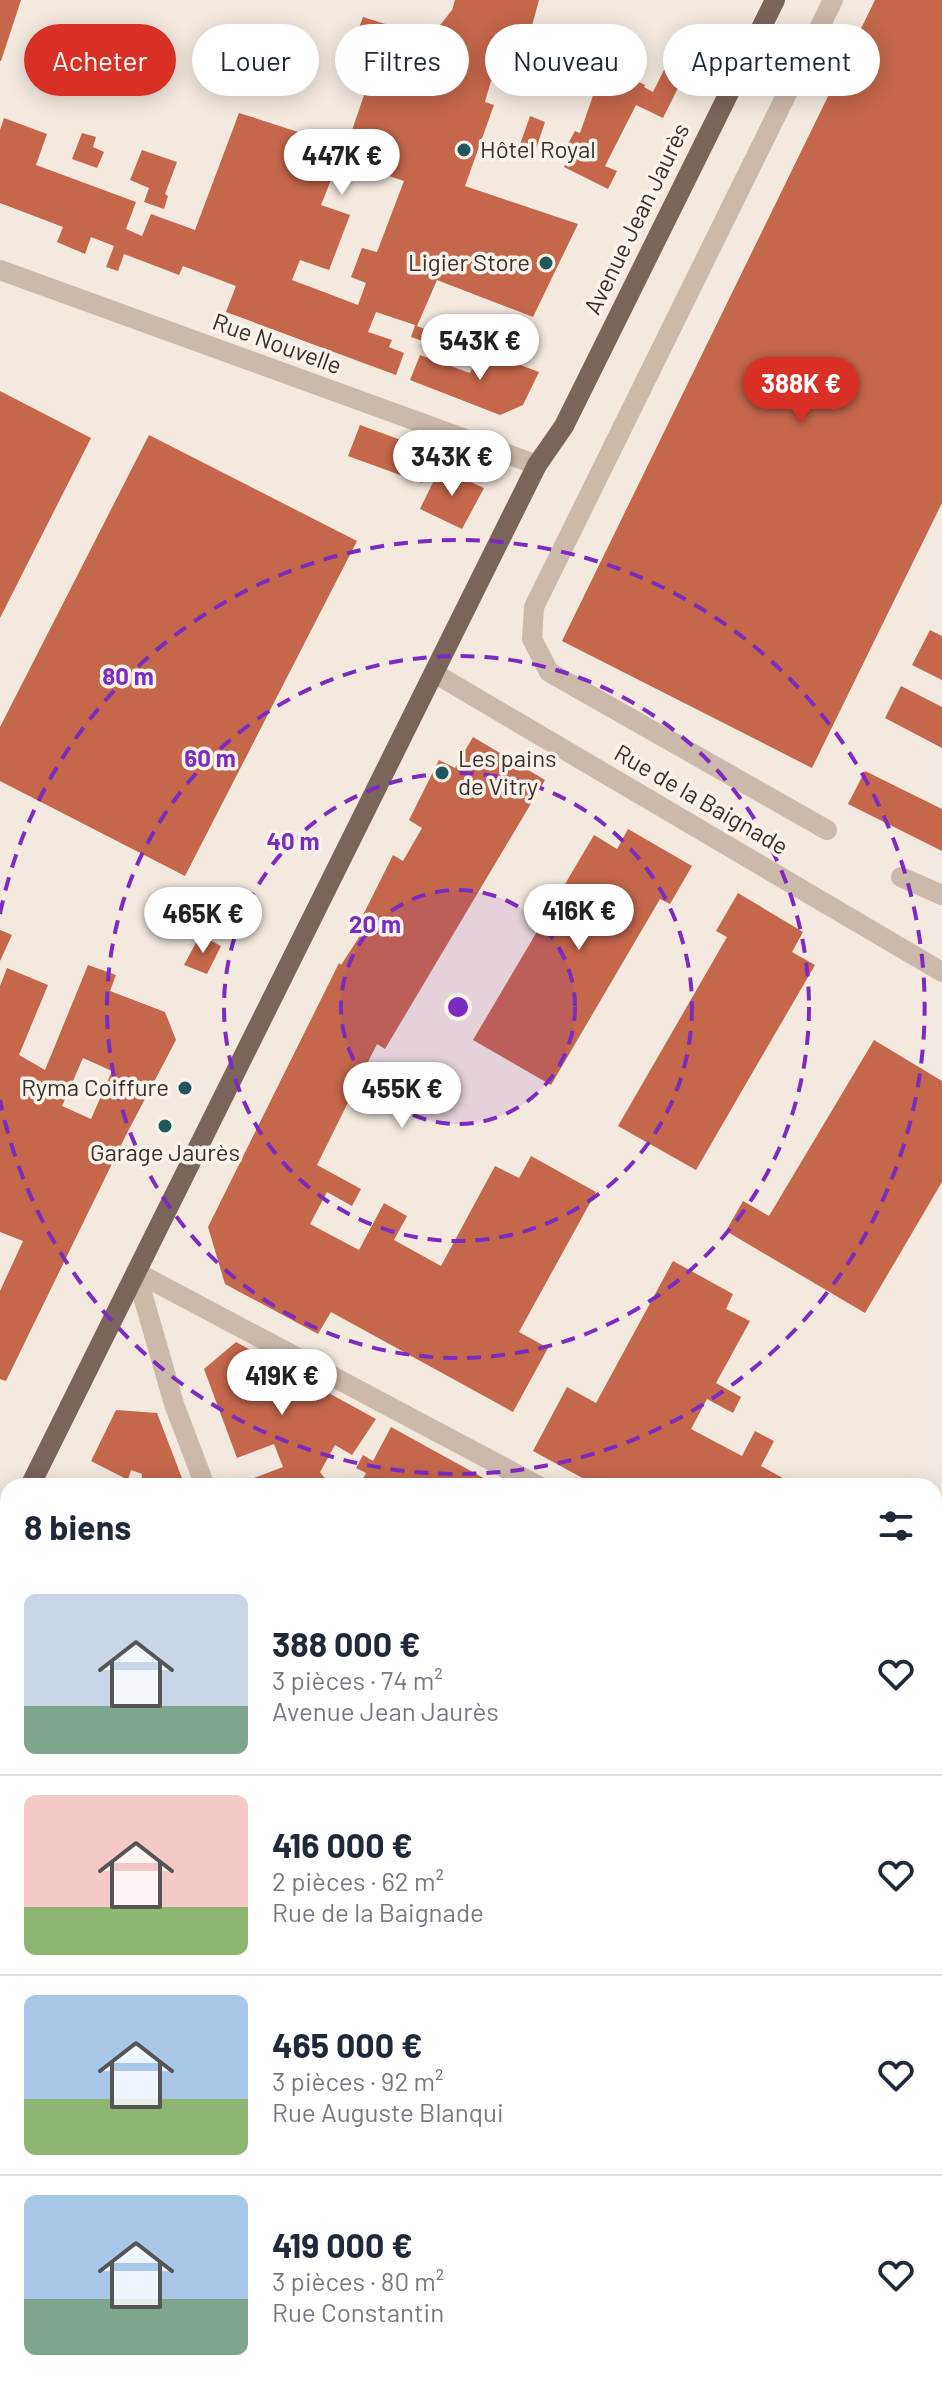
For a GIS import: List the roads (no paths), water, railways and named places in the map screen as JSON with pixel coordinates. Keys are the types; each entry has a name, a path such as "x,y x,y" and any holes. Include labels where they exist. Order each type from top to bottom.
{"main road":[{"name":"Avenue Jean Jaurès","path":"34,1478 537,465 564,426 775,0"}],"street":[{"path":"827,830 549,672 532,639 534,607 833,0"},
{"name":"Rue Nouvelle","path":"0,270 537,465"},
{"name":"Rue de la Baignade","path":"434,673 942,972"},
{"path":"901,877 942,895"},
{"path":"136,1272 174,1404 202,1478"},
{"path":"136,1272 524,1478"}],"place":[{"name":"Hôtel Royal","path":"464,150"},
{"name":"Ligier Store","path":"546,263"},
{"name":"Les pains de Vitry","path":"442,773"},
{"name":"Ryma Coiffure","path":"185,1088"},
{"name":"Garage Jaurès","path":"165,1126"}]}
